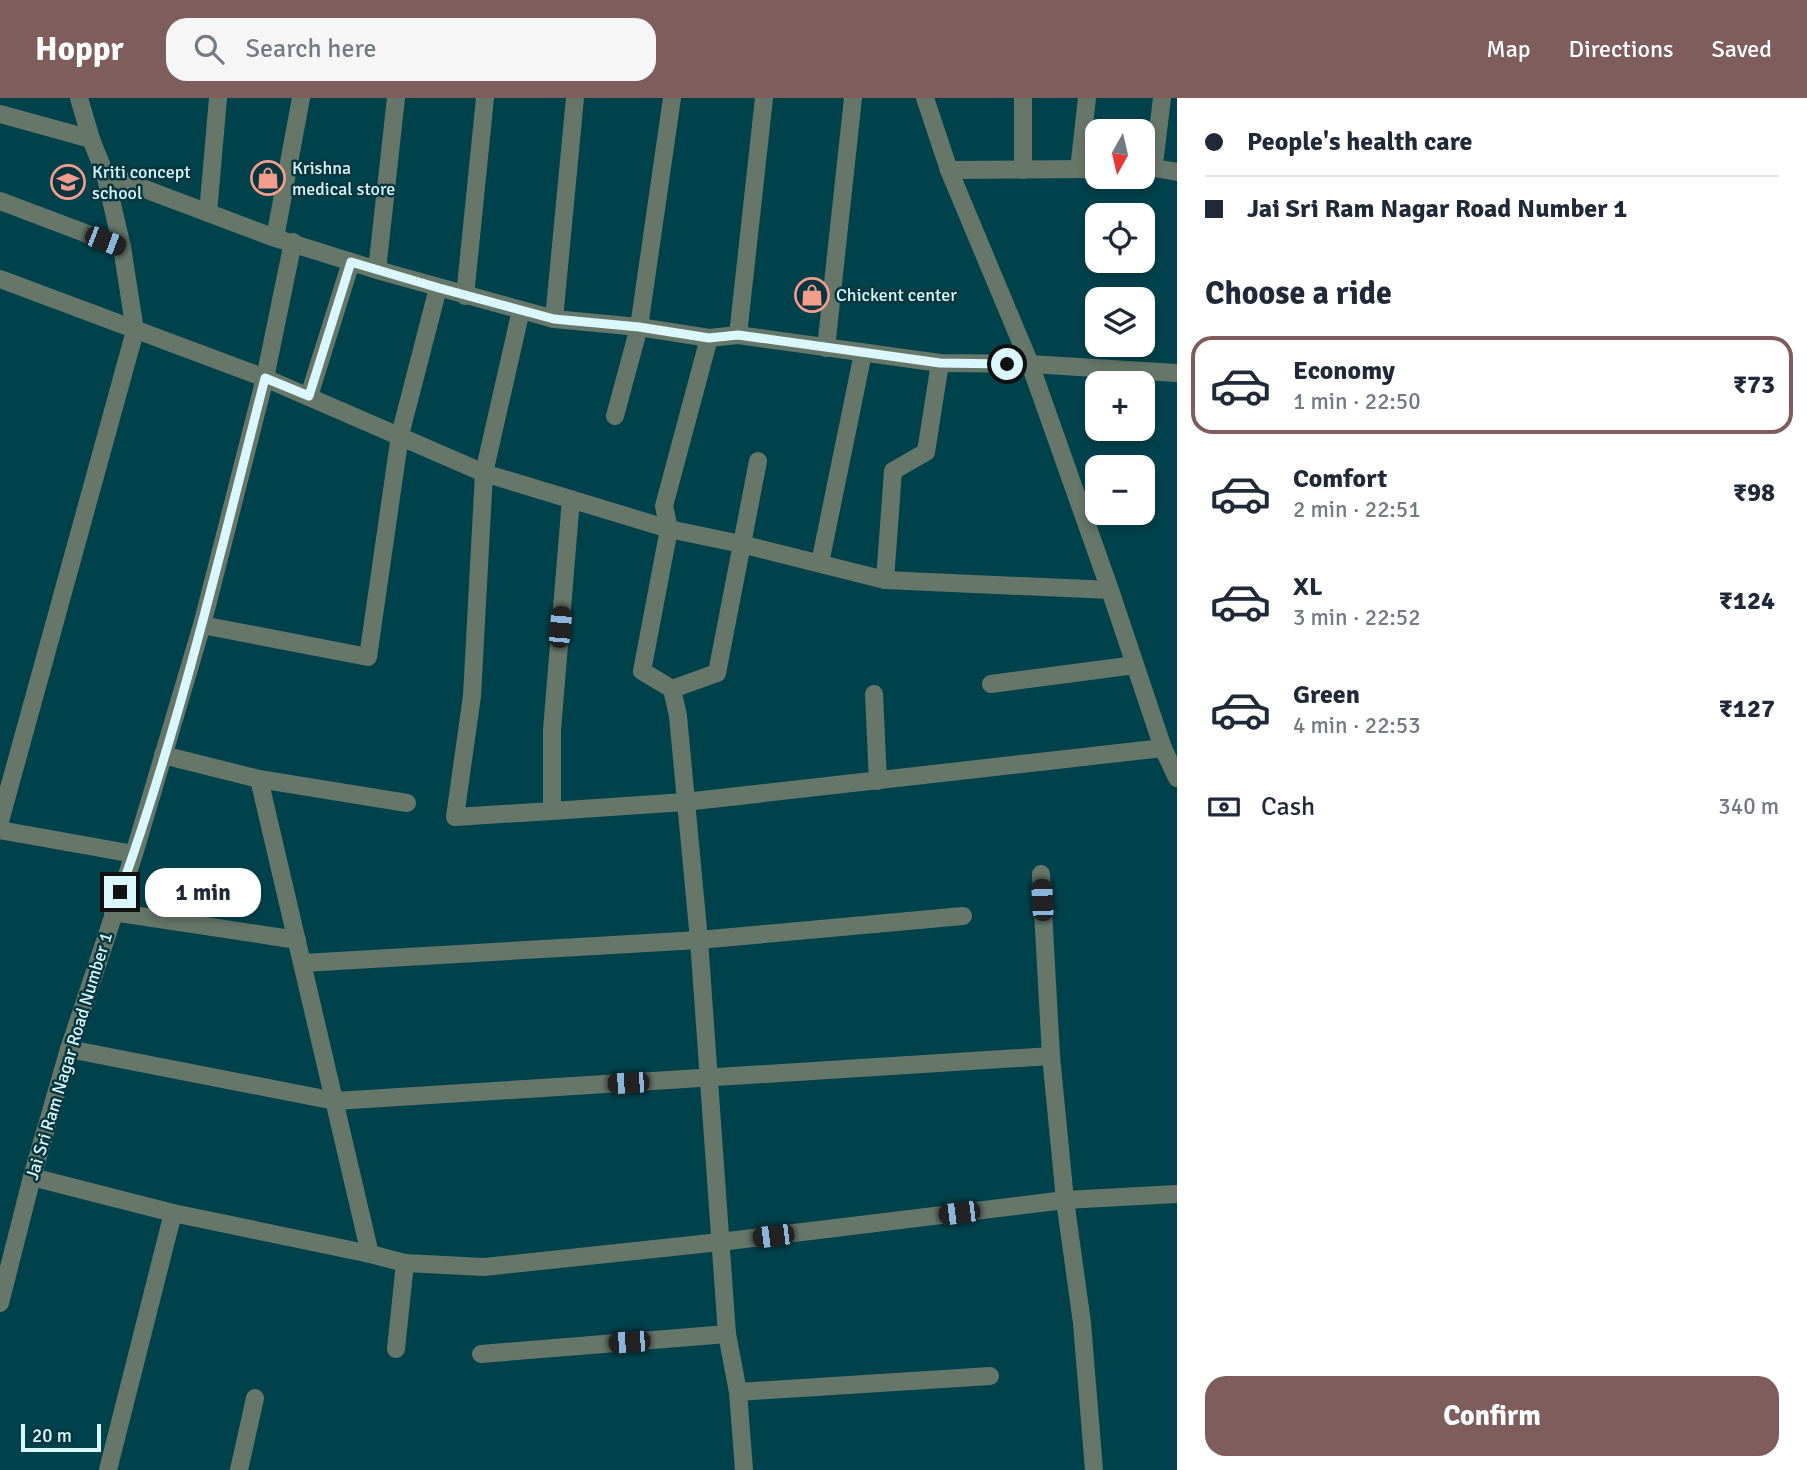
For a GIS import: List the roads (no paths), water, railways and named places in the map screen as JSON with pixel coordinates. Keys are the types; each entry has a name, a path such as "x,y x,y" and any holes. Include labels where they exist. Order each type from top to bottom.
{"street":[{"path":"0,821 135,331 122,247 105,174 79,98"},
{"path":"208,213 218,98"},
{"path":"275,238 301,98"},
{"path":"376,270 396,98"},
{"path":"465,296 485,98"},
{"path":"554,319 575,98"},
{"path":"615,416 639,327 672,98"},
{"path":"738,335 764,98"},
{"path":"826,348 853,98"},
{"path":"925,98 949,170 1030,364 1163,748 1177,778"},
{"path":"1023,98 1023,170"},
{"path":"1079,169 1087,98"},
{"path":"1155,156 1162,98"},
{"path":"0,114 91,139"},
{"path":"1155,168 1177,172"},
{"path":"949,170 1085,169"},
{"path":"105,174 275,238 465,296 554,319 639,327 709,338 738,335 940,363 1030,364 1177,373"},
{"path":"0,201 122,247"},
{"name":"Jai Sri Ram Nagar Road Number 1","path":"0,1303 32,1177 69,1049 134,854 202,625 265,378 293,242"},
{"path":"309,396 351,262"},
{"path":"0,279 265,378 484,473 669,529 885,580 1110,590"},
{"path":"202,625 368,657 400,435 439,288"},
{"path":"521,310 484,473 471,696 455,817 685,802 1163,748"},
{"path":"709,338 664,506 669,529 642,671 673,690 678,716 699,940 727,1334 738,1392 744,1470"},
{"path":"820,564 863,353"},
{"path":"885,580 893,471 926,452 940,363"},
{"path":"673,690 717,673 758,461"},
{"path":"552,811 552,730 571,499"},
{"path":"991,684 1135,665"},
{"path":"874,694 878,781"},
{"path":"163,755 259,779 407,803"},
{"path":"259,779 370,1254"},
{"path":"0,830 134,854"},
{"path":"1041,874 1051,1056 1065,1200 1082,1323 1094,1470"},
{"path":"113,912 298,940"},
{"path":"303,963 699,940 963,916"},
{"path":"69,1049 335,1101 1051,1056"},
{"path":"32,1177 173,1213 405,1263 484,1267 720,1242 1065,1200 1177,1195"},
{"path":"108,1470 173,1213"},
{"path":"396,1349 405,1263"},
{"path":"481,1354 727,1334"},
{"path":"738,1392 990,1376"},
{"path":"239,1470 255,1398"}],"place":[{"name":"Krishna medical store","path":"268,178"},
{"name":"Kriti concept school","path":"68,182"},
{"name":"Chickent center","path":"812,295"}]}
